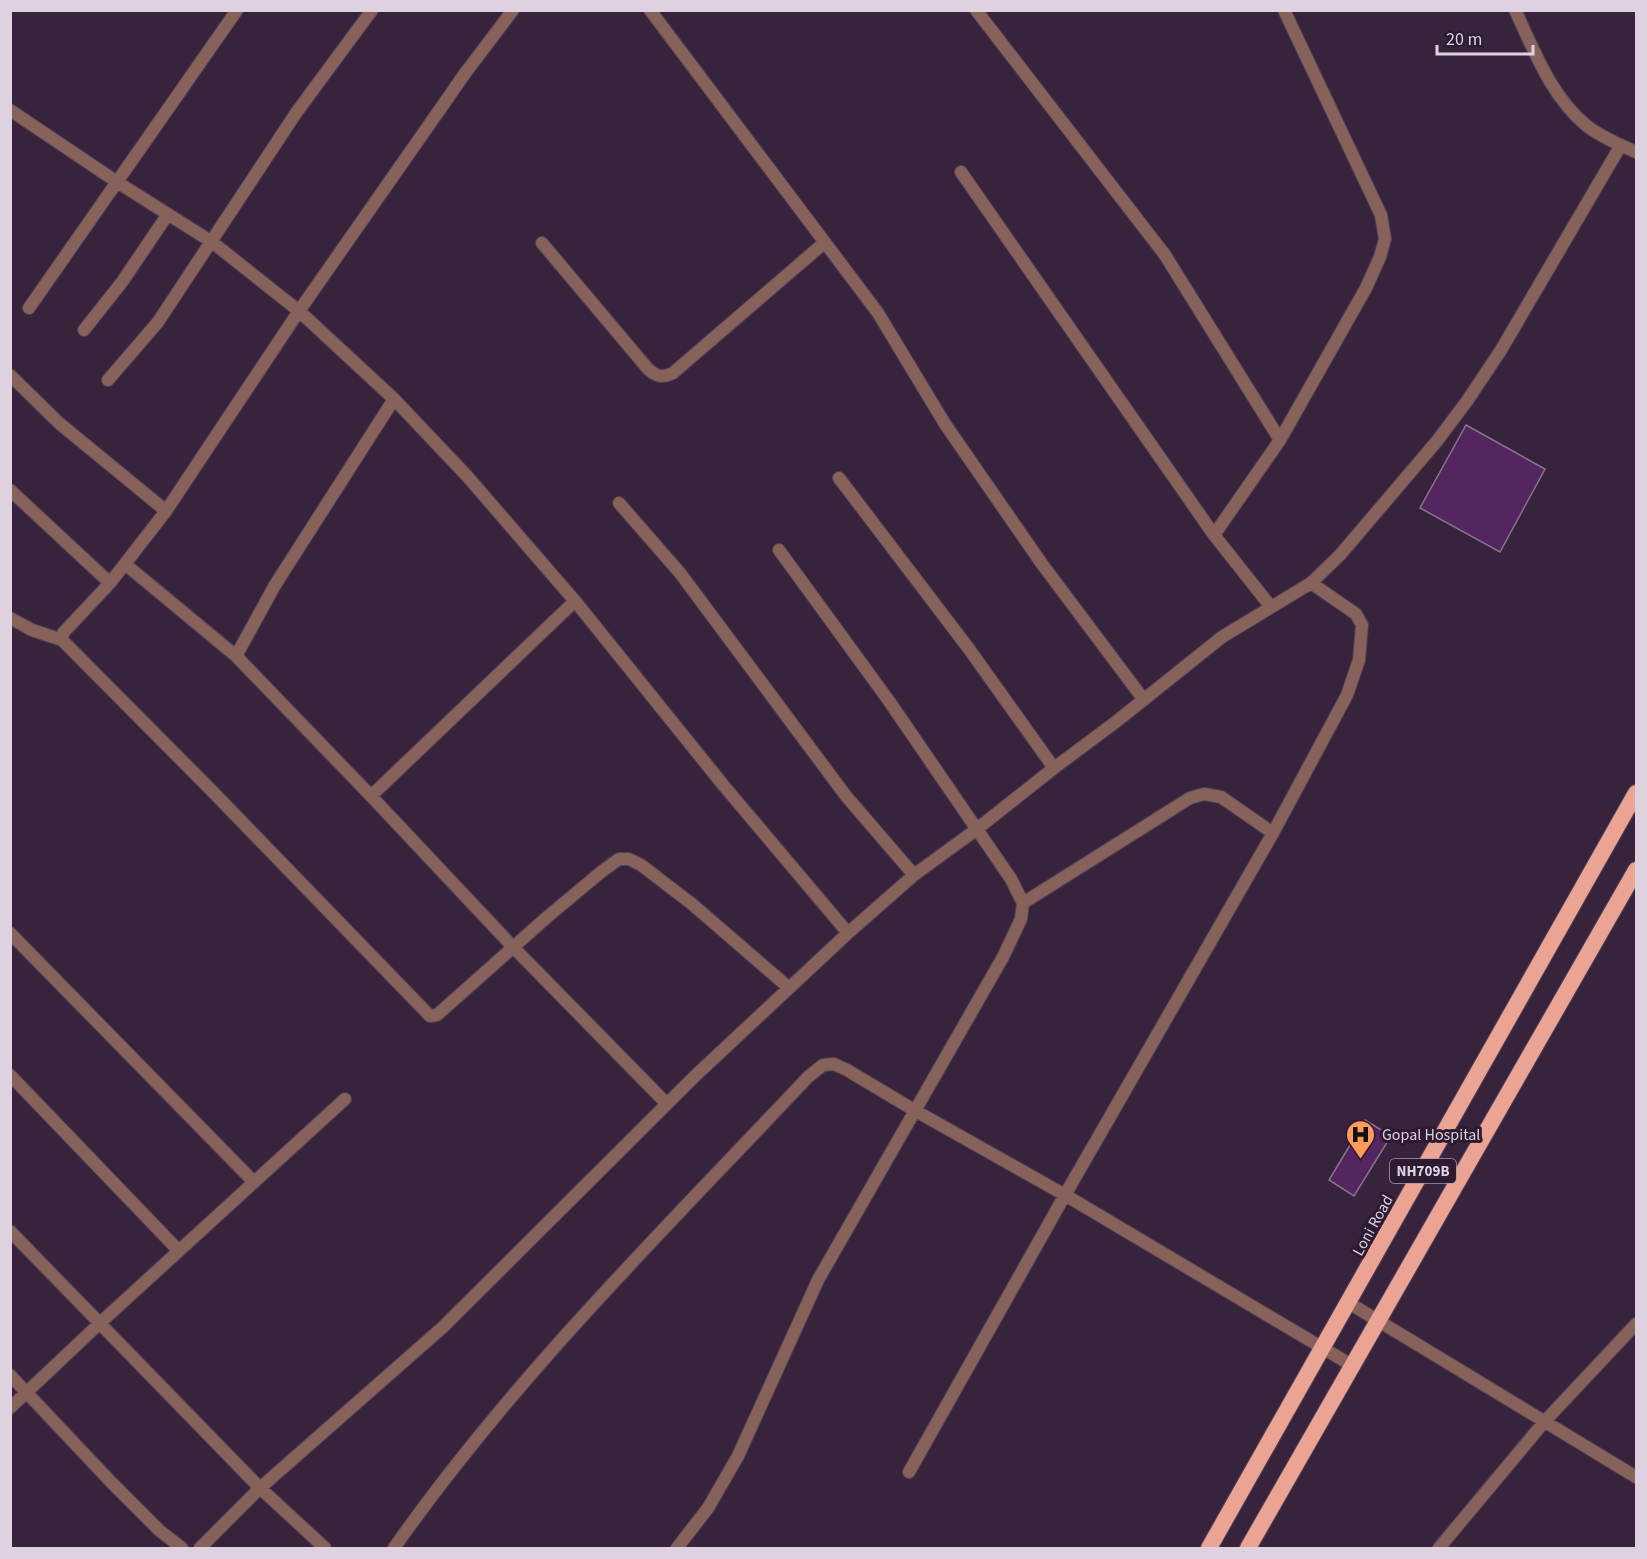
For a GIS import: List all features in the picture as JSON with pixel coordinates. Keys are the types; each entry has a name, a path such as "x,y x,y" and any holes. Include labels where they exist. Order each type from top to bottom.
{"highway":[{"name":"Loni Road","path":"1209,1548 1636,793"},
{"name":"NH709B","path":"1248,1548 1636,870"}],"street":[{"path":"29,308 237,10"},
{"path":"108,380 158,322 296,113 372,10"},
{"path":"62,640 63,633 110,583 166,512 299,311 466,72 513,10"},
{"path":"650,10 878,313 945,424 1042,564 1144,700"},
{"path":"976,10 1165,255 1280,440"},
{"path":"1214,535 1280,440 1366,288 1380,257 1385,239 1381,215 1284,10"},
{"path":"1515,10 1545,73 1566,105 1587,126 1636,152"},
{"path":"10,110 212,242 299,311 394,399 467,476 575,601 724,786 848,933"},
{"path":"200,1548 260,1488 443,1327 788,987 914,875 1144,700 1222,637 1311,583 1340,555 1437,441 1502,350 1621,145"},
{"path":"961,172 1214,535 1271,607"},
{"path":"84,330 122,282 168,214"},
{"path":"542,243 648,369 655,376 664,377 673,373 824,243"},
{"path":"10,375 58,423 166,512"},
{"path":"236,656 275,585 394,399"},
{"path":"840,478 969,649 1054,768"},
{"path":"10,490 110,583"},
{"path":"619,503 680,573 846,796 914,875"},
{"path":"677,1548 708,1508 738,1456 818,1280 1003,957 1021,919 1023,903 1011,879 889,701 779,550"},
{"path":"125,564 236,656 513,947 667,1104"},
{"path":"909,1472 1065,1195 1274,833 1347,695 1360,651 1362,624 1356,614 1311,583"},
{"path":"371,796 575,601"},
{"path":"10,618 32,630 62,640 214,793 429,1016 437,1015 513,947 619,859 629,859 641,865 692,904 788,987"},
{"path":"1023,903 1190,798 1204,794 1221,797 1274,833"},
{"path":"10,933 254,1182"},
{"path":"394,1548 467,1450 521,1386 621,1276 823,1065 834,1064 1065,1195 1353,1366"},
{"path":"10,1075 179,1251"},
{"path":"10,1408 345,1099"},
{"path":"10,1231 260,1488 325,1548"},
{"path":"1349,1303 1636,1477"},
{"path":"1439,1548 1545,1421 1636,1324"},
{"path":"10,1375 160,1531 182,1548"}],"building":[{"path":"1466,425 1545,469 1500,552 1420,508"},
{"path":"1365,1120 1391,1136 1354,1196 1329,1180"}],"place":[{"name":"Gopal Hospital","path":"1361,1160"}]}
